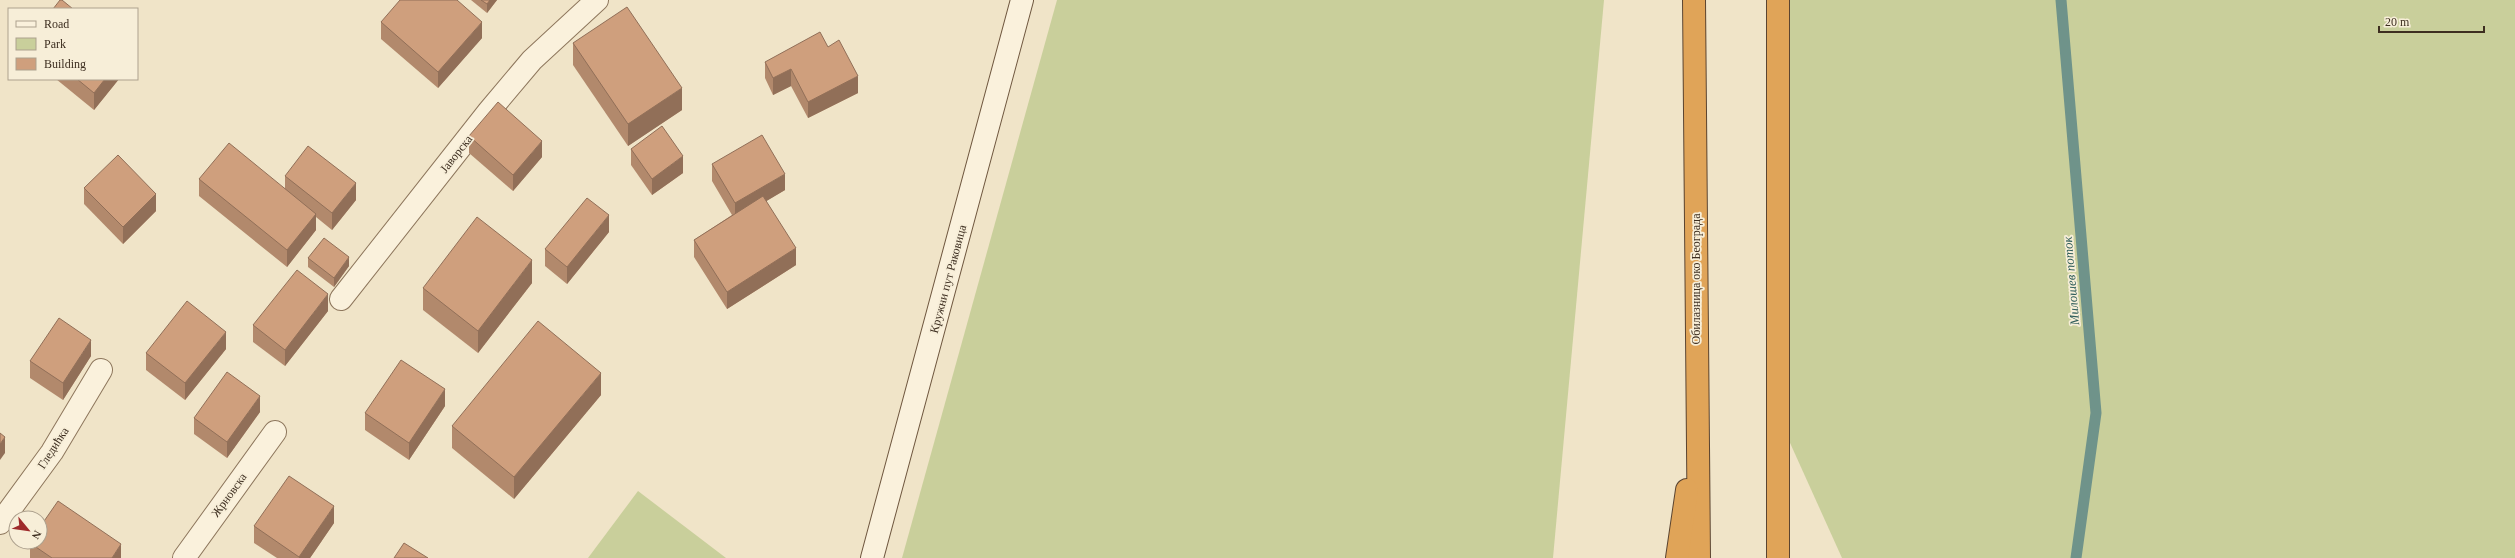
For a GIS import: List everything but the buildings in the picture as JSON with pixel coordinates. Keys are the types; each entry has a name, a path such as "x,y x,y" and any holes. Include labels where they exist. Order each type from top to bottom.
{"highway":[{"name":"Обилазница око Београда","path":"1694,0 1699,558"},
{"path":"1778,0 1778,558"},
{"path":"1677,558 1697,422"},
{"path":"1777,521 1787,558"}],"street":[{"name":"Јаворска","path":"342,299 527,66 597,0"},
{"name":"Кружни пут Раковица","path":"872,558 1022,0"},
{"name":"Гледићка","path":"0,523 52,452 100,370"},
{"name":"Жрновска","path":"184,558 275,432"}],"green space":[{"path":"1057,0 1604,0 1553,558 902,558"},
{"path":"1783,0 2515,0 2515,558 1842,558 1767,392 1771,114"},
{"path":"638,491 726,558 588,558"}],"waterway":[{"name":"Милошев поток","path":"2061,0 2096,413 2076,558"}]}
